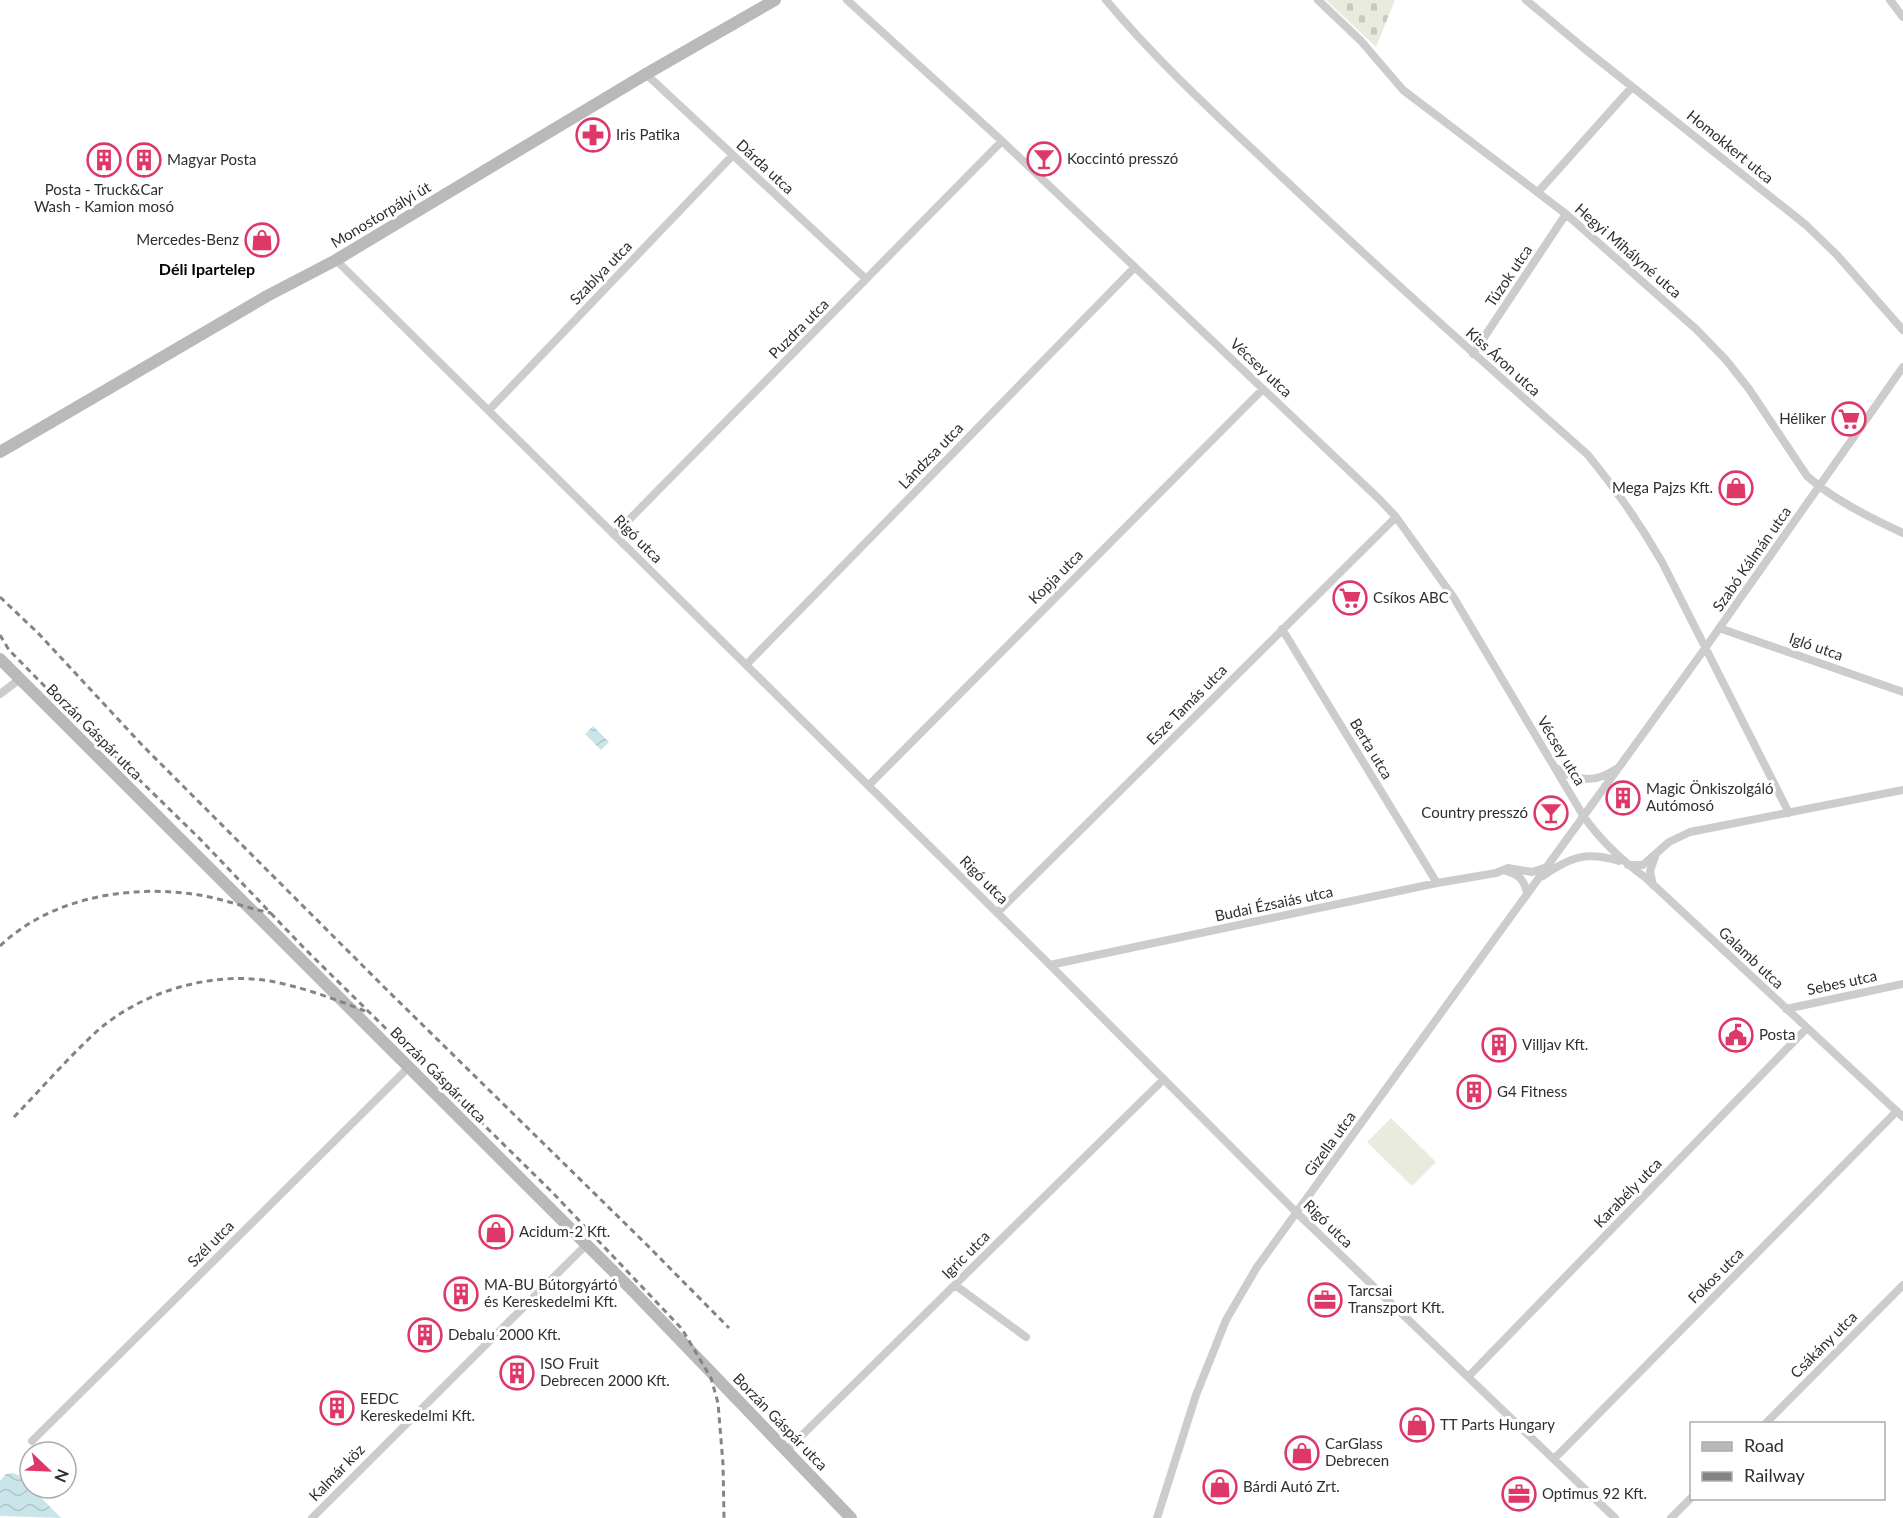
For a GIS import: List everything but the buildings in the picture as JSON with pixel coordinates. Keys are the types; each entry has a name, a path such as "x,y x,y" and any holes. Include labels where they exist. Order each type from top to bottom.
{"street":[{"name":"Monostorpályi út","path":"0,452 267,296 336,260 646,74 775,0"},
{"name":"Vécsey utca","path":"847,0 1002,141 1396,517 1454,598 1584,816"},
{"name":"Kiss Áron utca","path":"1106,0 1127,25 1210,110 1473,354 1588,455 1641,525 1662,562 1789,813"},
{"name":"Hegyi Mihályné utca","path":"1318,0 1361,41 1403,90 1566,214 1696,329 1726,360 1768,416 1800,467 1819,487 1903,533"},
{"name":"Homokkert utca","path":"1526,0 1822,240 1903,330"},
{"path":"1890,0 1903,17"},
{"name":"Dárda utca","path":"646,74 866,279"},
{"path":"1538,192 1632,87"},
{"name":"Puzdra utca","path":"615,535 1002,141"},
{"name":"Szablya utca","path":"489,410 733,155"},
{"name":"Túzok utca","path":"1473,354 1566,214"},
{"name":"Rigó utca","path":"336,260 998,913 1296,1212 1615,1518"},
{"name":"Lándzsa utca","path":"746,665 1135,267"},
{"name":"Szabó Kálmán utca","path":"1584,816 1903,368"},
{"name":"Kopja utca","path":"868,785 1263,389"},
{"name":"Esze Tamás utca","path":"998,913 1396,517"},
{"name":"Igló utca","path":"1719,628 1903,692"},
{"name":"Berta utca","path":"1282,629 1437,883"},
{"name":"Borzán Gáspár utca","path":"0,658 587,1244 851,1518"},
{"path":"0,694 20,679"},
{"name":"Szabó Kálmán utca","path":"1554,766 1564,773 1585,780 1600,778 1621,765"},
{"path":"1534,882 1567,860 1582,856 1596,855 1643,865 1669,842 1690,832 1903,790"},
{"name":"Galamb utca","path":"1584,816 1600,840 1654,885 1900,1114"},
{"name":"Gizella utca","path":"1158,1518 1196,1395 1226,1320 1257,1267 1584,816"},
{"path":"1654,885 1650,871 1657,854"},
{"name":"Budai Ézsaiás utca","path":"1050,965 1437,883 1514,868 1532,872 1545,868"},
{"path":"1503,871 1518,875 1523,879 1527,893"},
{"name":"Sebes utca","path":"1786,1009 1903,984"},
{"name":"Karabély utca","path":"1468,1377 1807,1028"},
{"name":"Szél utca","path":"33,1440 409,1067"},
{"name":"Igric utca","path":"787,1450 1164,1079"},
{"name":"Fokos utca","path":"1554,1459 1900,1114"},
{"name":"Kalmár köz","path":"312,1518 587,1244"},
{"path":"955,1285 1026,1337"},
{"name":"Csákány utca","path":"1767,1422 1903,1285"},
{"path":"1671,1518 1690,1499"}],"green space":[{"path":"1326,0 1395,0 1376,47"},
{"path":"1391,1118 1436,1162 1412,1186 1367,1142"}],"water":[{"path":"593,726 609,742 601,750 585,734"},
{"path":"6,1474 18,1475 18,1500 43,1500 61,1518 0,1516 0,1481"}],"railway":[{"path":"0,597 38,633 143,746 729,1328"},
{"path":"0,635 9,650 201,840 304,948 553,1193 682,1329 711,1378 718,1403 723,1464 724,1518"},
{"path":"0,946 20,929 67,905 120,893 146,891 199,895 271,913"},
{"path":"14,1117 96,1032 134,1006 177,988 224,979 270,981 318,994 365,1011"}],"place":[{"name":"Iris Patika","path":"593,135"},
{"name":"Koccintó presszó","path":"1044,159"},
{"name":"Posta - Truck&Car Wash - Kamion mosó","path":"104,160"},
{"name":"Magyar Posta","path":"144,160"},
{"name":"Mercedes-Benz","path":"262,240"},
{"name":"Héliker","path":"1849,419"},
{"name":"Mega Pajzs Kft.","path":"1736,488"},
{"name":"Csíkos ABC","path":"1350,598"},
{"name":"Magic Önkiszolgáló Autómosó","path":"1623,798"},
{"name":"Country presszó","path":"1551,813"},
{"name":"Posta","path":"1736,1035"},
{"name":"Villjav Kft.","path":"1499,1045"},
{"name":"G4 Fitness","path":"1474,1092"},
{"name":"Acidum-2 Kft.","path":"496,1232"},
{"name":"MA-BU Bútorgyártó és Kereskedelmi Kft.","path":"461,1294"},
{"name":"Tarcsai Transzport Kft.","path":"1325,1300"},
{"name":"Debalu 2000 Kft.","path":"425,1335"},
{"name":"ISO Fruit Debrecen 2000 Kft.","path":"517,1373"},
{"name":"EEDC Kereskedelmi Kft.","path":"337,1408"},
{"name":"TT Parts Hungary","path":"1417,1425"},
{"name":"CarGlass Debrecen","path":"1302,1453"},
{"name":"Bárdi Autó Zrt.","path":"1220,1487"},
{"name":"Optimus 92 Kft.","path":"1519,1494"}],"district":[{"name":"Déli Ipartelep","path":"207,269"}]}
